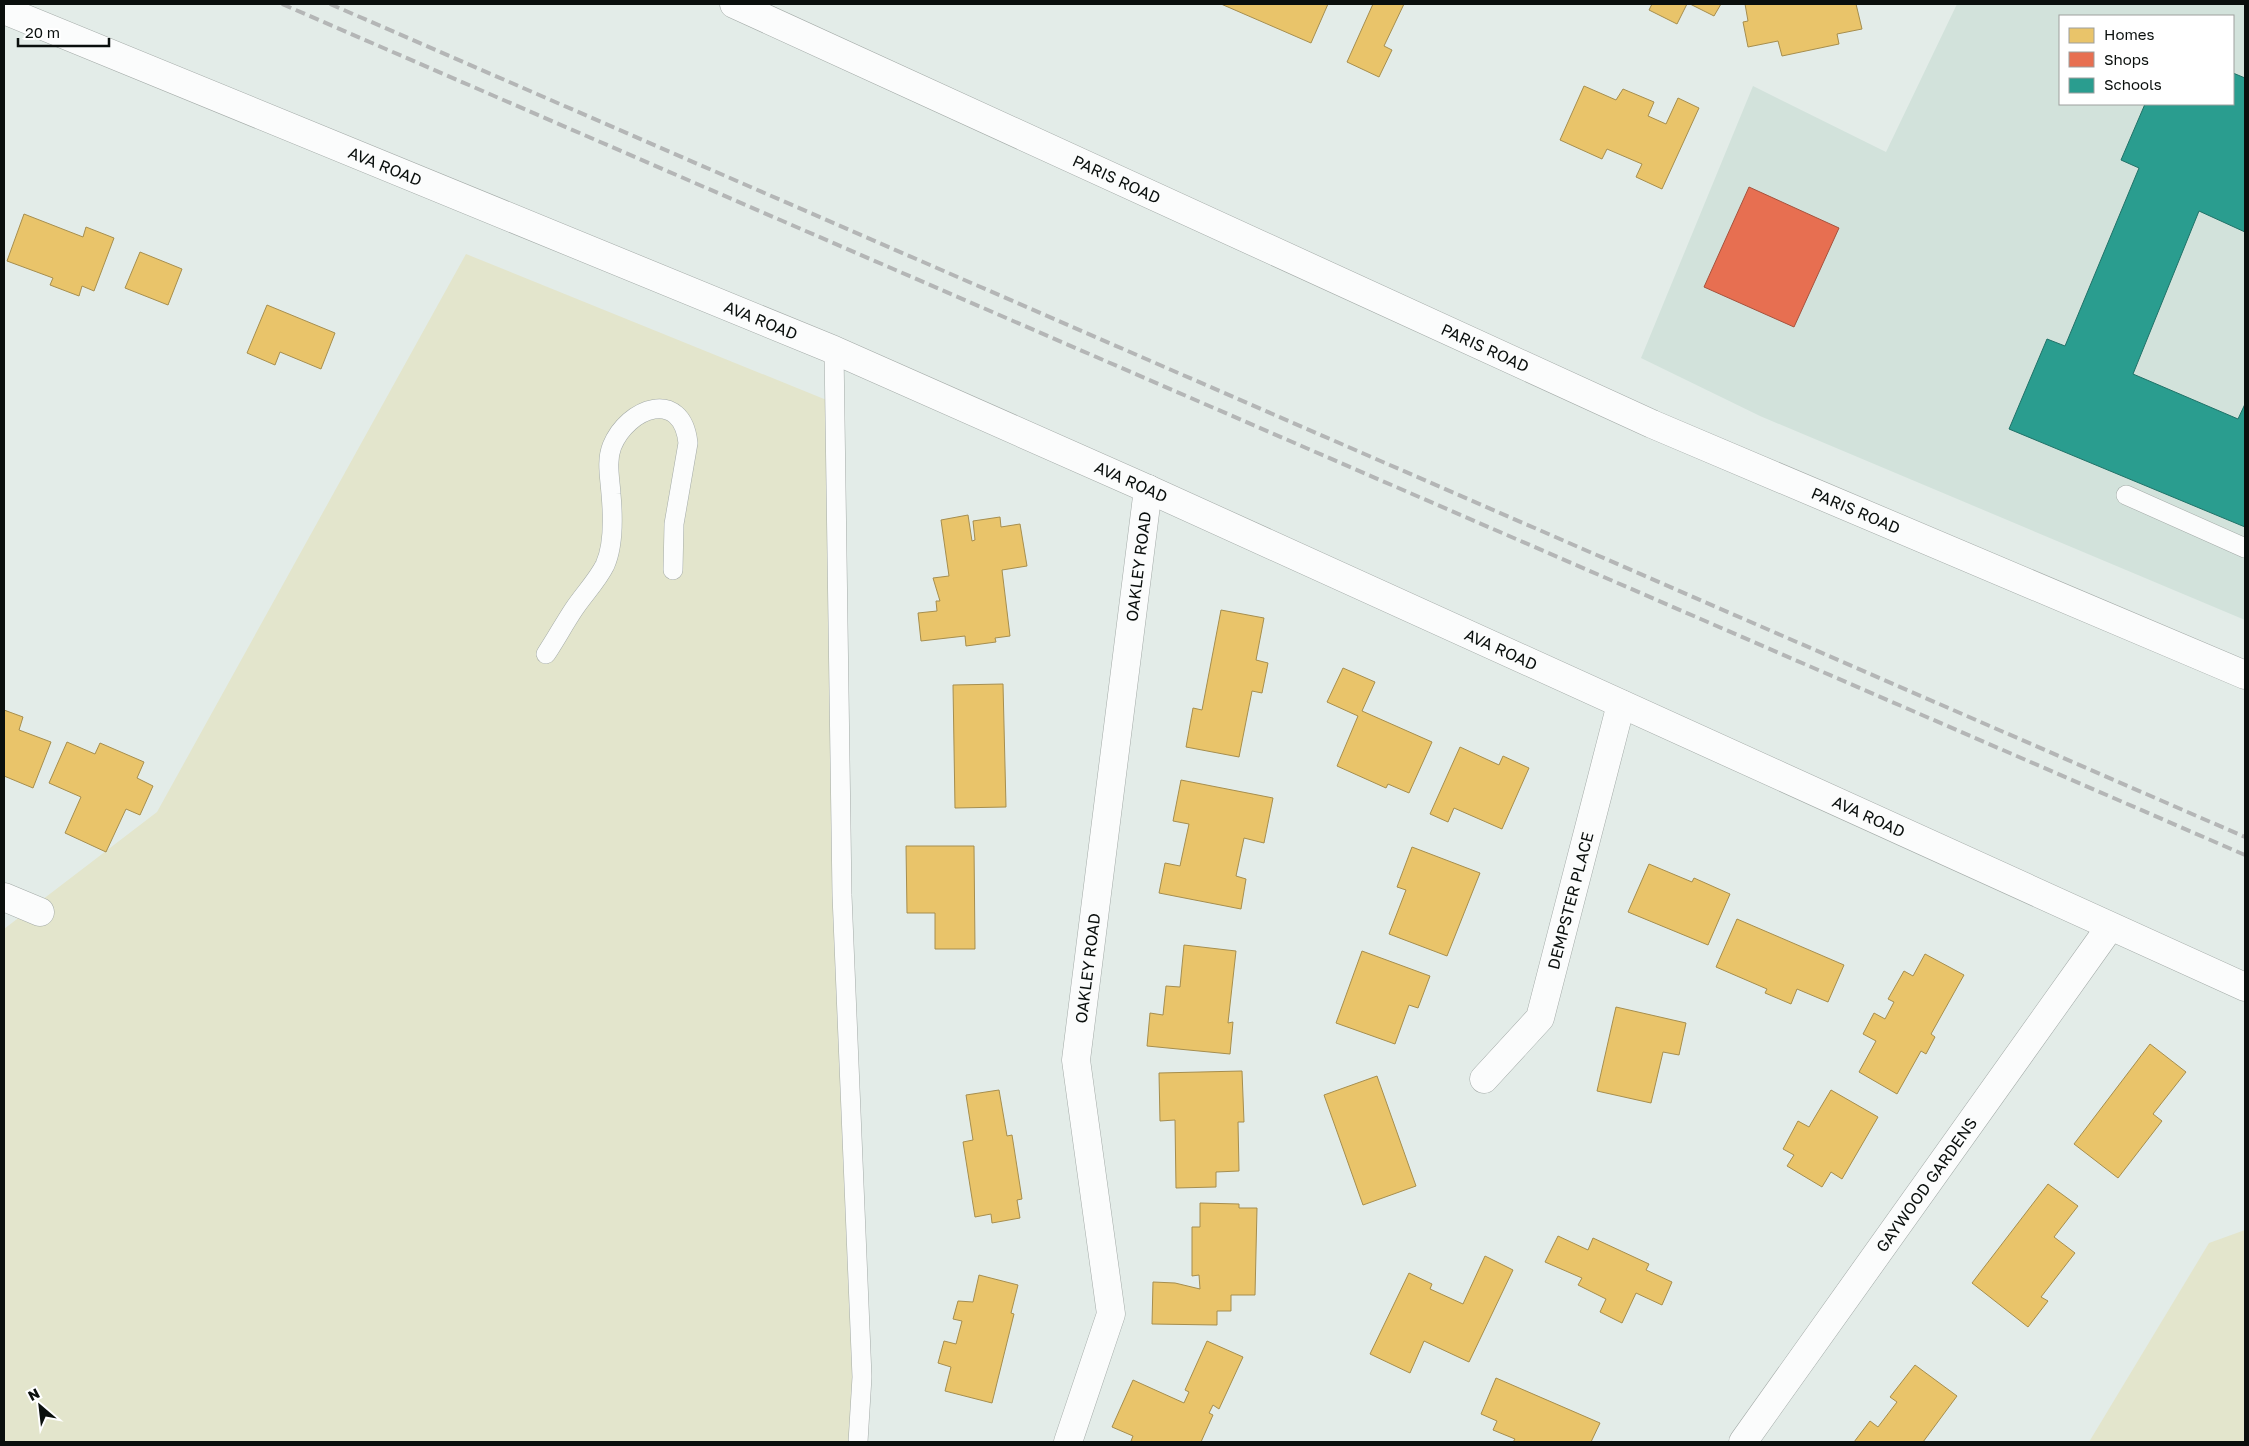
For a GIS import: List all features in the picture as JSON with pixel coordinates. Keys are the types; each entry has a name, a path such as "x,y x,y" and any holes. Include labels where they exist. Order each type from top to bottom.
{"street":[{"name":"PARIS ROAD","path":"734,4 1652,424 2245,675"},
{"name":"AVA ROAD","path":"4,10 834,350 1148,489 2245,987"},
{"name":"OAKLEY ROAD","path":"1068,1442 1111,1314 1076,1060 1148,489"},
{"name":"DEMPSTER PLACE","path":"1484,1079 1540,1018 1621,704"},
{"path":"4,897 40,912"},
{"name":"GAYWOOD GARDENS","path":"1743,1442 2110,927"}],"lane":[{"path":"834,350 842,895 862,1377 858,1442"},
{"path":"546,654 605,564 612,530 608,460 612,446 628,423 650,409 660,408 675,413 681,419 687,436 688,443 674,524 673,570"},
{"path":"2126,495 2245,548"}],"shaded area":[{"path":"1957,4 2245,4 2245,620 1760,416 1641,358 1753,86 1886,152"}],"green space":[{"path":"466,254 829,401 867,1442 4,1442 4,929 157,812"},
{"path":"2245,1230 2245,1442 2089,1442 2209,1243"}],"building: Homes":[{"path":"1221,4 1328,4 1311,43"},
{"path":"1373,4 1404,4 1384,46 1392,50 1379,77 1347,62"},
{"path":"1652,4 1687,4 1677,24 1649,10"},
{"path":"1690,4 1721,4 1714,16"},
{"path":"1745,4 1856,4 1862,29 1837,34 1839,44 1782,56 1778,41 1748,47 1743,22 1748,21"},
{"path":"1584,86 1616,100 1623,89 1654,102 1648,116 1666,124 1678,98 1699,108 1662,189 1636,177 1642,164 1607,149 1602,159 1560,140"},
{"path":"24,214 83,237 86,227 114,238 94,291 82,286 79,296 50,285 53,278 7,261"},
{"path":"140,252 182,269 168,305 125,288"},
{"path":"267,305 335,333 321,369 280,352 275,365 247,353"},
{"path":"968,515 972,541 975,540 973,521 1000,517 1001,527 1020,524 1027,566 1002,570 1010,636 995,638 996,642 966,646 965,636 921,641 918,613 937,611 936,601 940,601 933,578 949,576 941,520"},
{"path":"1221,610 1264,618 1256,660 1268,663 1262,693 1252,691 1239,757 1186,747 1193,708 1202,710"},
{"path":"1343,668 1375,682 1362,711 1432,742 1409,793 1388,784 1386,788 1337,766 1358,716 1327,702"},
{"path":"1003,684 1006,807 955,808 953,685"},
{"path":"4,710 23,717 19,730 51,742 33,788 4,776"},
{"path":"67,742 95,754 100,743 144,762 137,778 153,786 140,815 126,809 106,852 65,833 81,797 49,783"},
{"path":"1460,747 1499,765 1503,756 1529,768 1502,829 1454,808 1448,822 1430,814"},
{"path":"1181,780 1273,798 1264,843 1244,838 1236,876 1246,879 1241,909 1159,893 1165,863 1180,866 1189,824 1173,821"},
{"path":"906,846 974,846 975,949 935,949 935,913 907,913"},
{"path":"1412,847 1480,873 1447,956 1389,934 1406,890 1397,887"},
{"path":"1649,864 1692,882 1694,878 1730,894 1708,945 1628,912"},
{"path":"1737,919 1844,965 1828,1002 1797,989 1791,1004 1765,993 1767,989 1716,967"},
{"path":"1184,945 1236,951 1228,1023 1233,1022 1230,1054 1147,1046 1150,1013 1163,1015 1166,986 1180,987"},
{"path":"1362,951 1430,976 1418,1008 1409,1005 1395,1044 1336,1023"},
{"path":"1925,954 1964,975 1931,1034 1935,1037 1926,1054 1921,1051 1897,1094 1859,1072 1876,1041 1863,1034 1874,1013 1885,1019 1894,1002 1888,999 1904,971 1913,976"},
{"path":"1616,1007 1686,1023 1679,1055 1663,1052 1651,1103 1597,1091"},
{"path":"2150,1044 2186,1072 2153,1114 2162,1121 2118,1178 2074,1144"},
{"path":"1242,1071 1244,1122 1238,1122 1239,1171 1216,1172 1216,1187 1176,1188 1175,1120 1160,1121 1159,1073"},
{"path":"1377,1076 1416,1186 1363,1205 1324,1095"},
{"path":"999,1090 1007,1136 1012,1135 1022,1199 1017,1200 1020,1218 992,1223 991,1214 975,1217 963,1142 973,1140 966,1095"},
{"path":"1831,1090 1878,1117 1842,1179 1831,1172 1822,1187 1787,1166 1794,1155 1783,1149 1798,1121 1809,1127"},
{"path":"2048,1184 2078,1206 2054,1237 2075,1253 2041,1297 2048,1301 2028,1327 1972,1283"},
{"path":"1200,1203 1239,1204 1239,1208 1257,1208 1255,1295 1231,1295 1231,1311 1217,1311 1217,1325 1152,1324 1153,1282 1175,1283 1200,1289 1199,1275 1192,1276 1192,1227 1200,1227"},
{"path":"1558,1236 1588,1250 1593,1238 1649,1264 1646,1270 1672,1282 1662,1305 1636,1293 1622,1323 1600,1312 1606,1299 1578,1285 1582,1278 1545,1262"},
{"path":"1485,1256 1513,1270 1469,1362 1424,1341 1410,1373 1370,1354 1409,1273 1432,1284 1430,1289 1463,1304"},
{"path":"979,1275 1018,1285 1011,1313 1014,1314 992,1403 945,1391 951,1367 938,1363 944,1341 956,1344 962,1321 953,1319 958,1301 973,1302"},
{"path":"1207,1341 1243,1357 1219,1409 1213,1405 1209,1413 1213,1415 1201,1442 1135,1442 1131,1441 1133,1436 1112,1427 1133,1380 1184,1403 1189,1392 1185,1390"},
{"path":"1915,1365 1957,1396 1923,1442 1854,1442 1870,1421 1878,1427 1897,1402 1890,1397"},
{"path":"1496,1378 1600,1423 1591,1442 1513,1442 1515,1439 1493,1430 1497,1421 1481,1414"}],"building: Shops":[{"path":"1749,187 1839,228 1794,327 1704,287"}],"building: Schools":[{"path":"2234,73 2245,78 2245,232 2199,211 2133,374 2238,419 2245,404 2245,527 2009,429 2047,339 2065,346 2139,168 2121,160 2145,105 2234,105"}],"railway":[{"path":"282,4 2245,855"},
{"path":"330,4 2245,837"}]}
